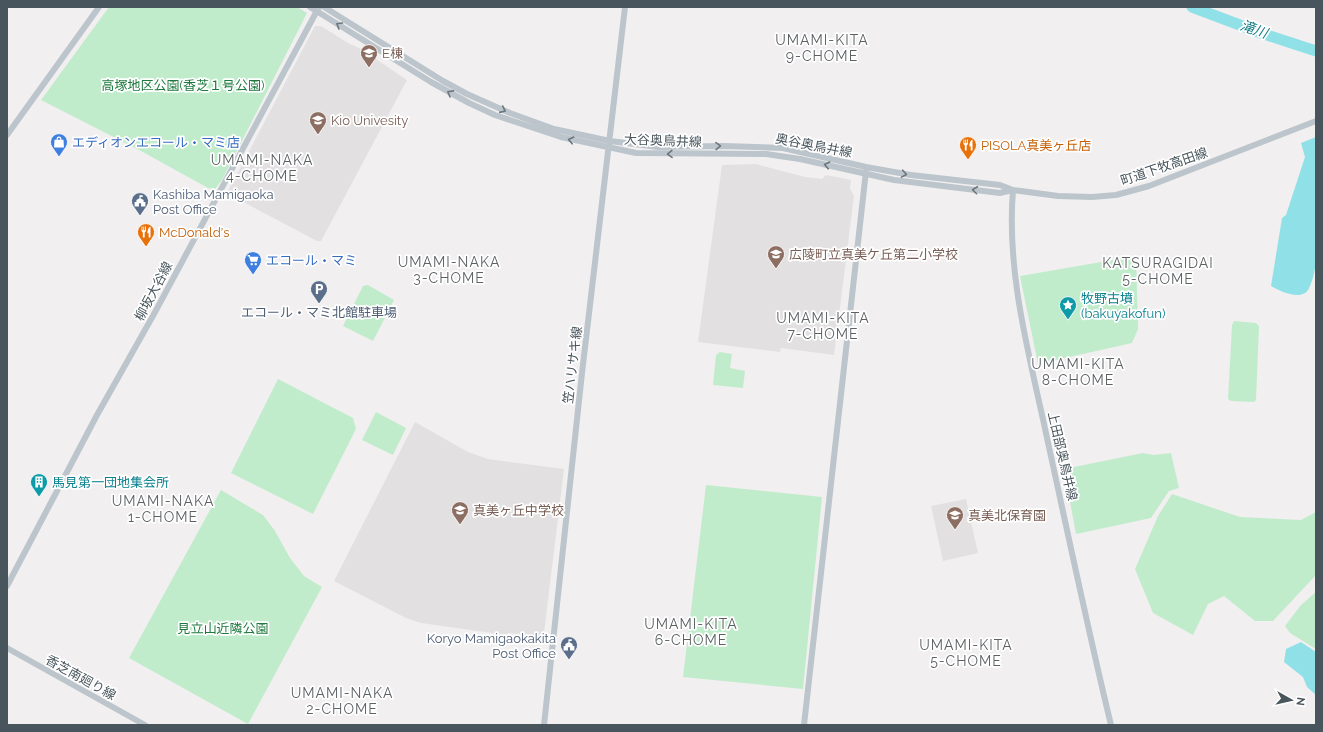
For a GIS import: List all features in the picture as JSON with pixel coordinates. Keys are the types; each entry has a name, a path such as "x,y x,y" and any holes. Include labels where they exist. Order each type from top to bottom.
{"street":[{"path":"7,136 99,7"},
{"name":"大谷奥鳥井線","path":"310,7 318,9 431,82 469,103 495,115 554,135 609,148 658,154 766,154 866,171"},
{"name":"大谷奥鳥井線","path":"324,7 416,65 467,94 510,113 554,129 610,141"},
{"name":"笠ハリサキ線","path":"544,725 581,380 625,7"},
{"name":"柳坂大谷線","path":"7,586 97,415 154,314 318,9"},
{"name":"町道下牧高田線","path":"1013,190 1074,197 1092,197 1127,192 1149,186 1316,122"},
{"name":"奥谷奥鳥井線","path":"610,141 658,147 723,146 782,148 866,171 1000,185 1013,190"},
{"path":"804,725 866,171"},
{"name":"上田部奥鳥井線","path":"1013,190 1013,254 1020,309 1055,477 1111,725"},
{"name":"香芝南廻り線","path":"7,648 145,725"}],"shaded area":[{"name":"Kio Univesity","path":"315,26 321,26 348,43 361,49 407,80 321,241 317,241 230,195 228,191"},
{"name":"広陵町立真美ケ丘第二小学校","path":"755,164 805,177 822,179 826,175 851,180 850,189 854,196 834,355 781,348 780,352 698,342 722,165"},
{"name":"真美ヶ丘中学校","path":"415,422 468,452 488,459 564,469 544,633 542,636 509,633 506,635 421,623 406,618 334,581"},
{"name":"真美北保育園","path":"966,499 978,553 943,561 931,506"}],"green space":[{"name":"高塚地区公園(香芝１号公園)","path":"109,7 297,7 307,13 222,180 215,189 208,188 141,151 41,100"},
{"path":"1136,256 1138,329 1132,343 1038,364 1020,276"},
{"path":"368,285 394,300 373,341 343,326 363,286"},
{"path":"1234,321 1256,323 1259,326 1256,400 1254,402 1231,401 1228,399 1232,325"},
{"path":"720,352 732,354 730,368 745,371 743,388 713,385 716,355"},
{"path":"278,379 353,418 356,429 313,514 231,473"},
{"path":"376,412 406,428 393,455 362,440"},
{"path":"1143,453 1153,455 1171,453 1179,488 1169,491 1151,518 1076,534 1064,469"},
{"path":"706,485 822,497 803,689 683,677"},
{"name":"見立山近隣公園","path":"221,490 263,515 275,531 290,558 304,576 322,587 248,724 129,658"},
{"path":"1172,494 1240,517 1301,520 1316,512 1316,575 1273,621 1255,621 1224,596 1208,604 1193,635 1153,613 1135,569 1158,516"},
{"path":"1316,592 1316,649 1290,633 1285,626 1301,605"}],"water":[{"path":"1316,137 1316,262 1312,282 1308,290 1300,295 1295,295 1271,286 1282,218 1286,215 1305,157 1301,143"},
{"path":"1301,642 1316,652 1316,695 1307,687 1303,677 1284,662 1286,649"}],"waterway":[{"name":"滝川","path":"1192,7 1261,33 1316,51"}],"place":[{"name":"E棟","path":"369,68"},
{"name":"Kio Univesity","path":"318,135"},
{"name":"エディオンエコール・マミ店","path":"59,157"},
{"name":"PISOLA真美ヶ丘店","path":"968,160"},
{"name":"Kashiba Mamigaoka Post Office","path":"140,216"},
{"name":"McDonald's","path":"146,247"},
{"name":"広陵町立真美ケ丘第二小学校","path":"776,269"},
{"name":"エコール・マミ","path":"253,275"},
{"name":"エコール・マミ北館駐車場","path":"319,304"},
{"name":"牧野古墳 (bakuyakofun)","path":"1068,320"},
{"name":"馬見第一団地集会所","path":"39,497"},
{"name":"真美ヶ丘中学校","path":"460,525"},
{"name":"真美北保育園","path":"955,530"},
{"name":"Koryo Mamigaokakita Post Office","path":"569,660"}],"district":[{"name":"UMAMI-KITA 9-CHOME","path":"822,48"},
{"name":"UMAMI-NAKA 4-CHOME","path":"262,168"},
{"name":"UMAMI-NAKA 3-CHOME","path":"449,270"},
{"name":"KATSURAGIDAI 5-CHOME","path":"1158,272"},
{"name":"UMAMI-KITA 7-CHOME","path":"823,326"},
{"name":"UMAMI-KITA 8-CHOME","path":"1078,372"},
{"name":"UMAMI-NAKA 1-CHOME","path":"163,510"},
{"name":"UMAMI-KITA 6-CHOME","path":"691,632"},
{"name":"UMAMI-KITA 5-CHOME","path":"966,654"},
{"name":"UMAMI-NAKA 2-CHOME","path":"342,702"}]}
